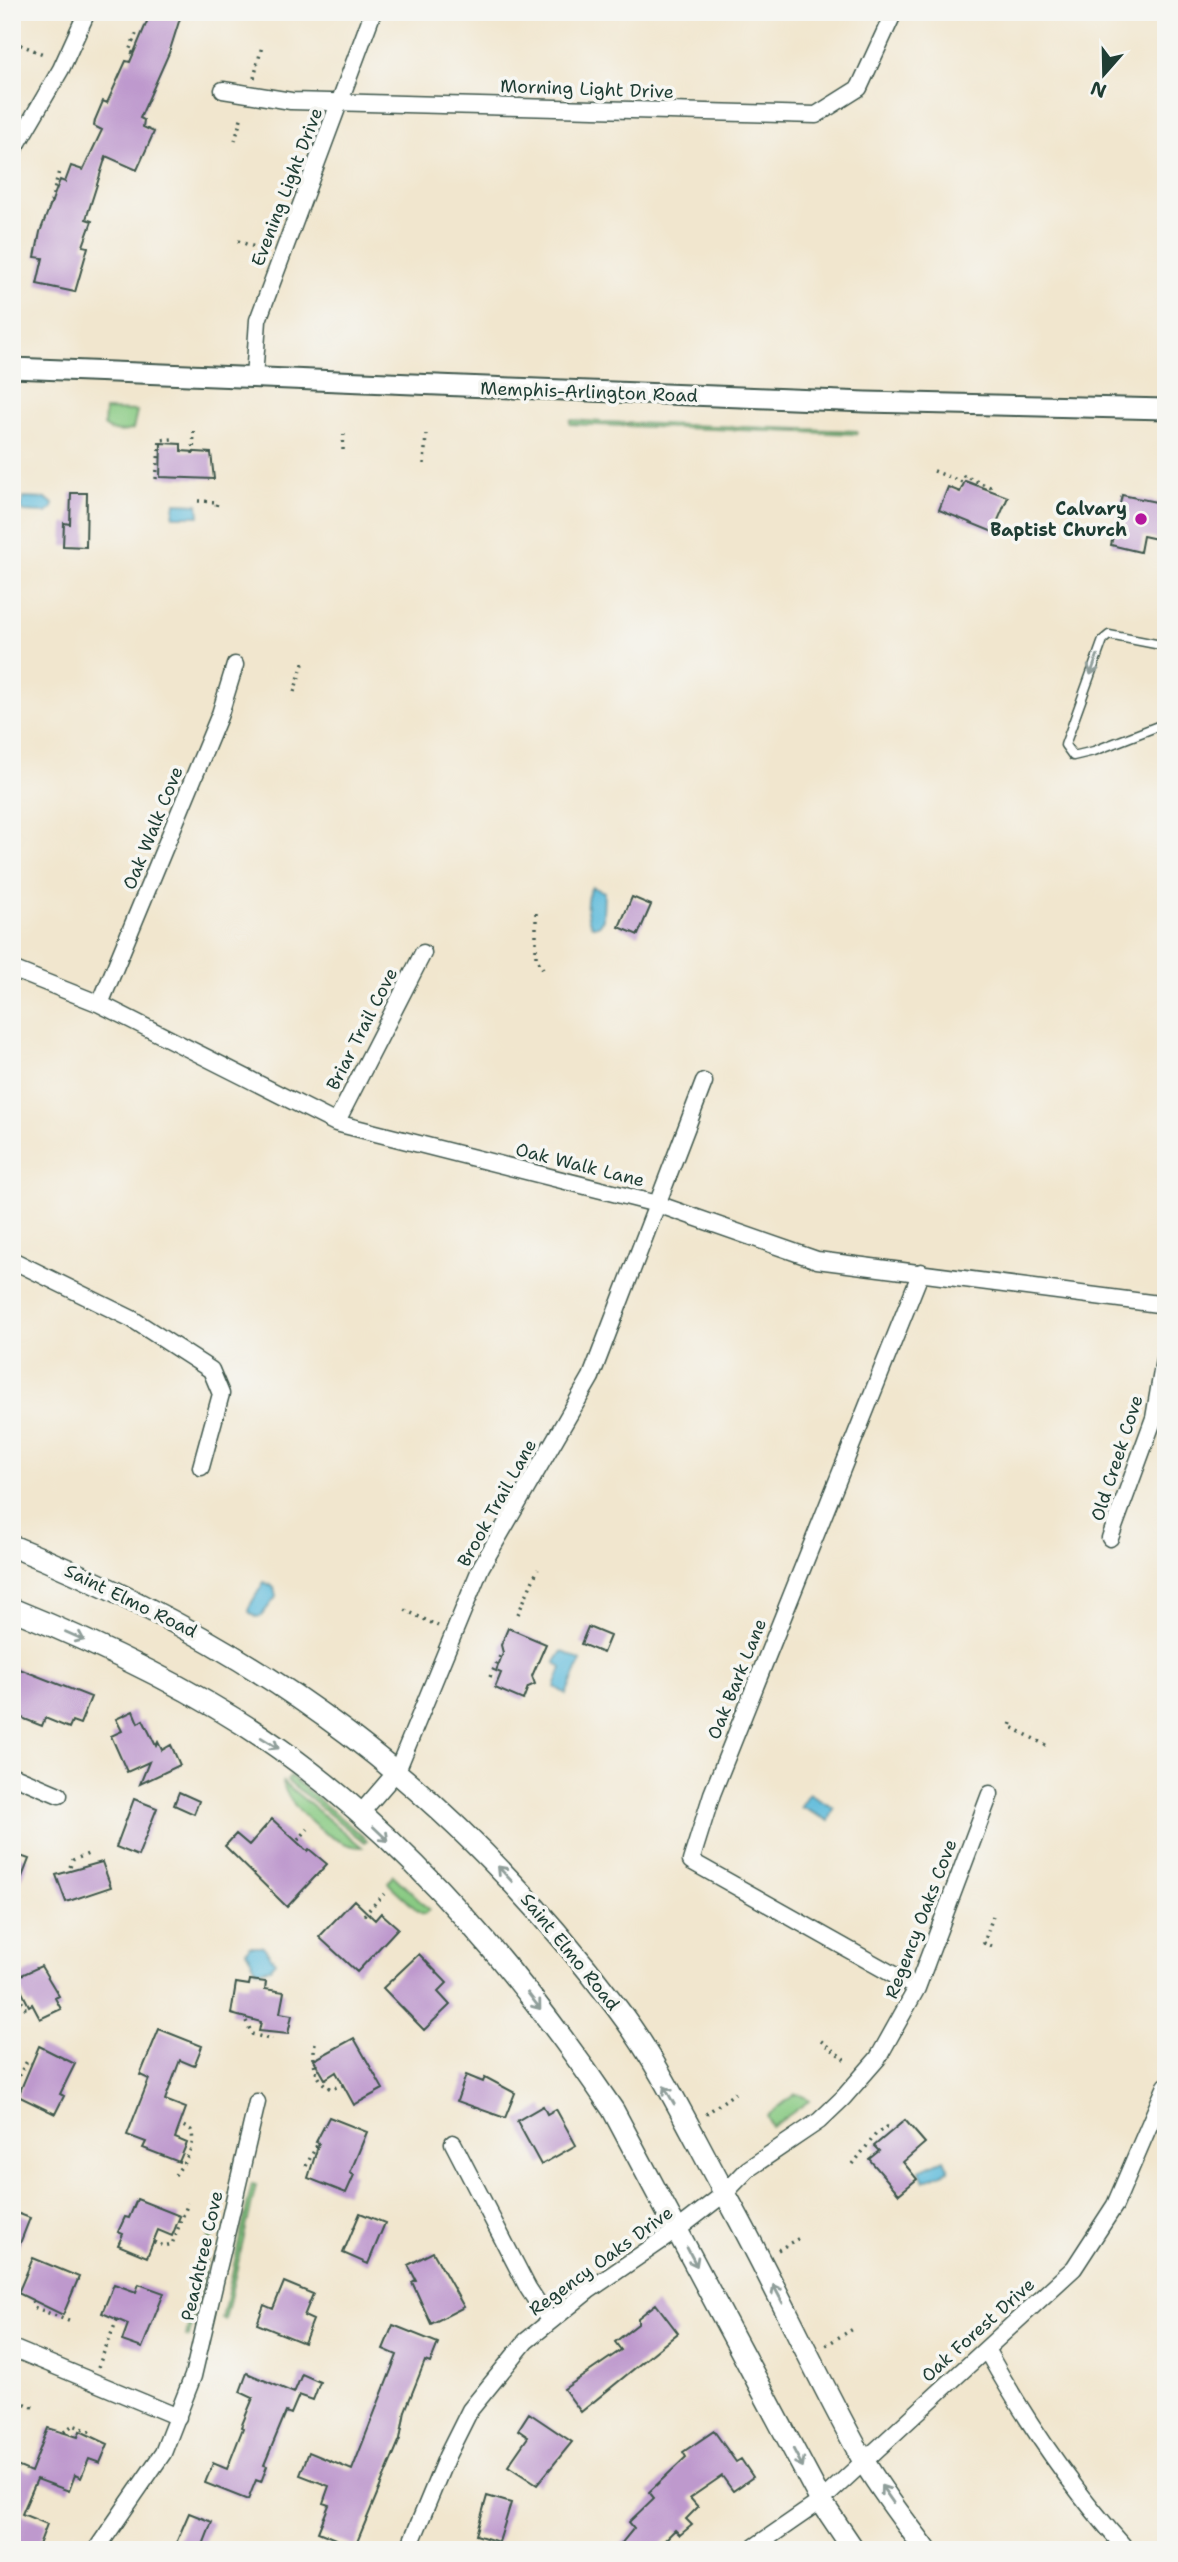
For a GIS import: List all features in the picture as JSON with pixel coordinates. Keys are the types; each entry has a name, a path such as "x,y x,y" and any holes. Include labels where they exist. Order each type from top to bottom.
{"main road":[{"name":"Saint Elmo Road","path":"12,1546 132,1598 236,1655 328,1717 397,1771 464,1832 518,1888 619,2010 725,2193 863,2460 926,2550"},
{"path":"12,1609 89,1642 211,1708 278,1748 360,1814 449,1901 501,1959 581,2062 637,2151 821,2501 854,2550"}],"street":[{"path":"12,153 61,69 87,12"},
{"name":"Evening Light Drive","path":"254,379 257,320 373,12"},
{"name":"Morning Light Drive","path":"223,90 291,101 816,115 859,88 894,12"},
{"name":"Memphis-Arlington Road","path":"12,368 866,402 1166,409"},
{"name":"Oak Walk Cove","path":"100,1004 215,726 234,664"},
{"name":"Briar Trail Cove","path":"336,1124 423,953"},
{"name":"Oak Walk Lane","path":"12,969 100,1004 336,1124 657,1204 817,1260 1166,1305"},
{"name":"Brook Trail Lane","path":"360,1814 397,1771 481,1567 591,1377 704,1082"},
{"path":"12,1260 132,1319 211,1370 221,1394 201,1467"},
{"name":"Oak Bark Lane","path":"917,1987 691,1861 712,1794 921,1272"},
{"name":"Old Creek Cove","path":"1110,1538 1154,1418 1166,1348"},
{"path":"12,1775 60,1795"},
{"name":"Regency Oaks Cove","path":"725,2193 748,2169 801,2134 843,2098 878,2058 917,1987 990,1794"},
{"name":"Oak Forest Drive","path":"750,2550 821,2501 863,2460 987,2351 1074,2268 1115,2205 1166,2085"},
{"name":"Peachtree Cove","path":"96,2550 163,2453 196,2367 257,2102"},
{"path":"453,2143 528,2288 549,2320"},
{"name":"Regency Oaks Drive","path":"408,2550 447,2456 470,2410 526,2341 549,2320 725,2193"},
{"path":"12,2348 178,2417"},
{"path":"987,2351 1023,2416 1061,2473 1127,2550"}],"lane":[{"path":"1166,646 1109,635 1103,640 1065,745 1073,756 1094,751 1166,723"}],"path":[{"path":"133,53 128,51 136,34"},
{"path":"14,42 44,54"},
{"path":"254,78 262,46"},
{"path":"235,141 242,116"},
{"path":"51,202 59,171"},
{"path":"238,241 263,250"},
{"path":"193,454 194,430"},
{"path":"343,450 344,430"},
{"path":"425,464 426,434"},
{"path":"156,479 161,439 172,439"},
{"path":"934,471 962,482 964,476 990,487 989,489"},
{"path":"198,501 217,502 216,507"},
{"path":"294,692 303,664 306,665"},
{"path":"536,913 536,958 545,972"},
{"path":"518,1614 538,1569"},
{"path":"405,1610 441,1628"},
{"path":"490,1677 500,1656"},
{"path":"1011,1723 1010,1726 1049,1747"},
{"path":"298,1840 307,1829"},
{"path":"70,1867 73,1860 88,1854"},
{"path":"364,1915 384,1894"},
{"path":"992,1946 984,1942 993,1916"},
{"path":"15,1989 24,2008 31,2008"},
{"path":"246,2021 252,2034 272,2040"},
{"path":"821,2041 848,2062"},
{"path":"316,2043 312,2063 324,2085 331,2089 343,2085"},
{"path":"15,2082 27,2061 31,2063"},
{"path":"700,2118 735,2092"},
{"path":"175,2175 183,2166 194,2138 191,2130 181,2125"},
{"path":"853,2164 876,2134 886,2127 891,2128"},
{"path":"306,2166 317,2145"},
{"path":"154,2242 164,2246 172,2244 188,2203"},
{"path":"771,2253 801,2237"},
{"path":"32,2301 34,2307 71,2322"},
{"path":"98,2369 118,2317"},
{"path":"826,2345 853,2329"},
{"path":"12,2398 35,2408"},
{"path":"64,2431 73,2425 92,2432"}],"green space":[{"path":"105,410 137,411 133,429 118,432 104,426"},
{"path":"570,420 857,431 857,434 570,424"},
{"path":"290,1776 367,1840 364,1842 287,1780"},
{"path":"283,1782 362,1847 340,1841 314,1825 293,1803"},
{"path":"393,1875 429,1910 424,1914 419,1912 388,1883"},
{"path":"795,2094 802,2095 809,2101 772,2127 767,2116"},
{"path":"252,2184 256,2185 225,2320 222,2319"},
{"path":"213,2219 216,2219 189,2337 186,2336"}],"water":[{"path":"23,498 47,499 53,504 52,509 46,513 24,512 21,509"},
{"path":"175,503 198,504 199,516 173,516"},
{"path":"592,887 604,892 603,919 598,926 592,926 587,913 588,896"},
{"path":"264,1582 274,1587 276,1597 261,1616 256,1617 249,1612 249,1607"},
{"path":"562,1651 581,1661 566,1694 555,1687 562,1668 555,1662"},
{"path":"809,1794 834,1808 829,1821 801,1807"},
{"path":"250,1946 263,1946 275,1962 270,1968 257,1970 246,1951"},
{"path":"944,2159 949,2170 924,2181 919,2170"}],"building":[{"path":"151,12 182,12 169,53 140,118 144,120 143,127 154,132 137,170 106,156 86,219 92,221 83,246 88,247 75,292 37,284 43,258 35,257 40,232 60,180 65,182 71,166 83,170 102,130 94,126 103,101 107,103 126,61 130,62"},
{"path":"161,443 181,444 181,451 211,453 214,479 160,477"},
{"path":"965,481 1008,497 993,532 939,510 948,487 960,492"},
{"path":"71,493 87,493 86,547 63,546 64,523 70,524"},
{"name":"Calvary Baptist Church","path":"1122,495 1166,504 1166,541 1143,536 1140,552 1111,545"},
{"path":"632,897 651,905 638,935 619,927"},
{"path":"588,1627 610,1636 603,1653 581,1644"},
{"path":"508,1628 546,1644 532,1676 535,1684 528,1687 523,1700 495,1688 501,1673 496,1671 503,1653 501,1645"},
{"path":"12,1666 91,1697 80,1724 72,1721 69,1728 45,1718 42,1726 12,1714"},
{"path":"133,1711 138,1723 143,1720 156,1746 158,1742 162,1750 171,1745 180,1765 140,1784 149,1762 127,1772 111,1736 122,1731 116,1719"},
{"path":"179,1792 199,1801 194,1814 174,1805"},
{"path":"134,1799 157,1808 138,1856 116,1847"},
{"path":"272,1819 307,1851 309,1849 327,1864 287,1907 225,1846 236,1834 249,1845"},
{"path":"12,1853 29,1859 13,1900 12,1900"},
{"path":"102,1862 111,1887 66,1902 56,1875"},
{"path":"354,1900 375,1920 381,1913 398,1928 357,1972 319,1937"},
{"path":"419,1954 447,1983 438,1992 450,2005 424,2030 383,1988"},
{"path":"41,1966 59,1996 55,1998 61,2009 40,2019 32,2004 29,2006 15,1978"},
{"path":"250,1980 266,1982 265,1989 284,1992 280,2013 292,2015 288,2034 259,2031 261,2022 231,2014 236,1983 249,1985"},
{"path":"159,2029 202,2046 194,2066 180,2060 165,2100 186,2108 175,2138 187,2143 179,2162 143,2148 146,2142 127,2135 149,2079 140,2075"},
{"path":"354,2038 383,2089 354,2105 336,2072 325,2079 314,2060"},
{"path":"39,2046 75,2064 60,2094 64,2096 55,2114 18,2096"},
{"path":"466,2075 483,2082 485,2077 515,2093 505,2118 457,2101"},
{"path":"543,2106 547,2114 556,2109 576,2145 541,2165 517,2121"},
{"path":"329,2117 367,2132 350,2173 354,2175 346,2193 308,2178 319,2143 316,2142"},
{"path":"905,2120 925,2143 903,2162 917,2179 899,2194 869,2159 879,2151 874,2146"},
{"path":"137,2199 180,2216 172,2236 158,2230 147,2257 118,2245 123,2234 118,2232 125,2217 129,2218"},
{"path":"12,2211 30,2218 13,2261 12,2261"},
{"path":"360,2213 385,2223 368,2264 343,2253"},
{"path":"433,2252 464,2307 431,2324 412,2282 416,2280 408,2265"},
{"path":"33,2258 79,2277 63,2315 18,2293"},
{"path":"284,2282 313,2294 304,2316 313,2320 304,2343 257,2324 264,2305 273,2309"},
{"path":"114,2284 136,2292 139,2284 164,2293 142,2348 122,2341 128,2324 102,2313"},
{"path":"656,2304 678,2333 581,2412 564,2389 621,2350 615,2342 638,2324 638,2318"},
{"path":"393,2325 438,2343 430,2363 425,2361 405,2411 400,2439 355,2547 318,2532 329,2505 323,2503 329,2486 300,2475 309,2452 352,2470 397,2355 383,2349"},
{"path":"247,2373 294,2393 302,2374 320,2382 313,2400 299,2395 291,2414 286,2412 264,2465 267,2466 261,2482 256,2480 248,2500 205,2483 213,2463 227,2469 243,2428 241,2427 253,2398 240,2392"},
{"path":"529,2413 572,2442 537,2485 508,2466 528,2437 518,2430"},
{"path":"48,2428 78,2437 80,2431 108,2444 100,2463 89,2459 81,2478 75,2475 69,2491 37,2479 22,2514 47,2524 37,2550 12,2550 12,2464 31,2472"},
{"path":"714,2431 736,2462 741,2459 753,2477 733,2491 722,2476 690,2498 698,2507 686,2519 692,2525 680,2535 675,2530 655,2550 616,2550 634,2528 629,2522 654,2498 649,2492 686,2457 683,2452"},
{"path":"487,2496 511,2503 499,2542 476,2535"},
{"path":"189,2513 212,2522 201,2550 173,2550"}],"place":[{"name":"Calvary Baptist Church","path":"1141,519"}]}
